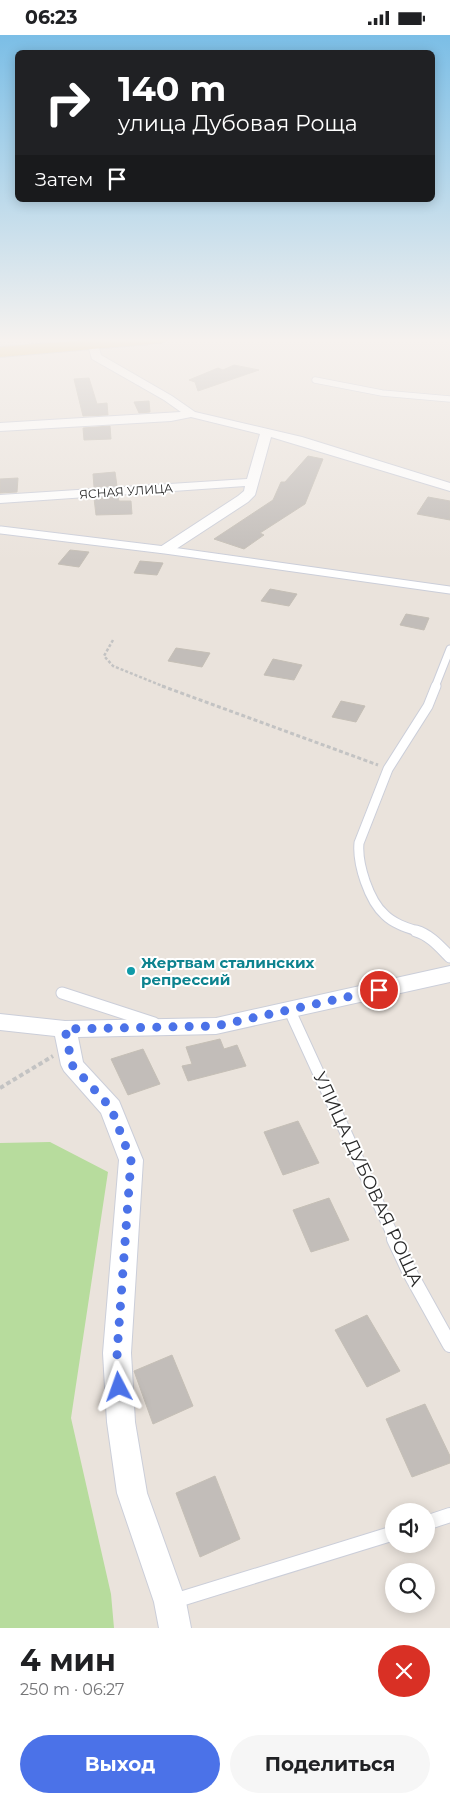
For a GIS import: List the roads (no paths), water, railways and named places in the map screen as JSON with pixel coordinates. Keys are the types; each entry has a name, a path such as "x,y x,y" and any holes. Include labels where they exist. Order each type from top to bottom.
{"street":[{"path":"0,427 171,418 191,414 298,440 450,487"},
{"path":"165,550 244,499 250,492 266,433"},
{"name":"ЯСНАЯ УЛИЦА","path":"0,499 252,482"},
{"path":"0,1022 67,1038 168,1027 216,1026 450,974"},
{"path":"67,1038 72,1065 111,1108 131,1160 117,1353 122,1422 132,1493 170,1602 175,1628"}],"lane":[{"path":"1,530 165,550 450,590"},
{"path":"450,649 428,706 388,769 359,843 358,856 373,901 385,916 402,926 424,933 434,940 450,957"},
{"path":"62,993 168,1027"},
{"name":"УЛИЦА ДУБОВАЯ РОЩА","path":"290,1011 410,1273 450,1345"},
{"path":"435,1520 450,1515"},
{"path":"170,1602 385,1536"}],"place":[{"name":"Жертвам сталинских репрессий","path":"131,971"}]}
